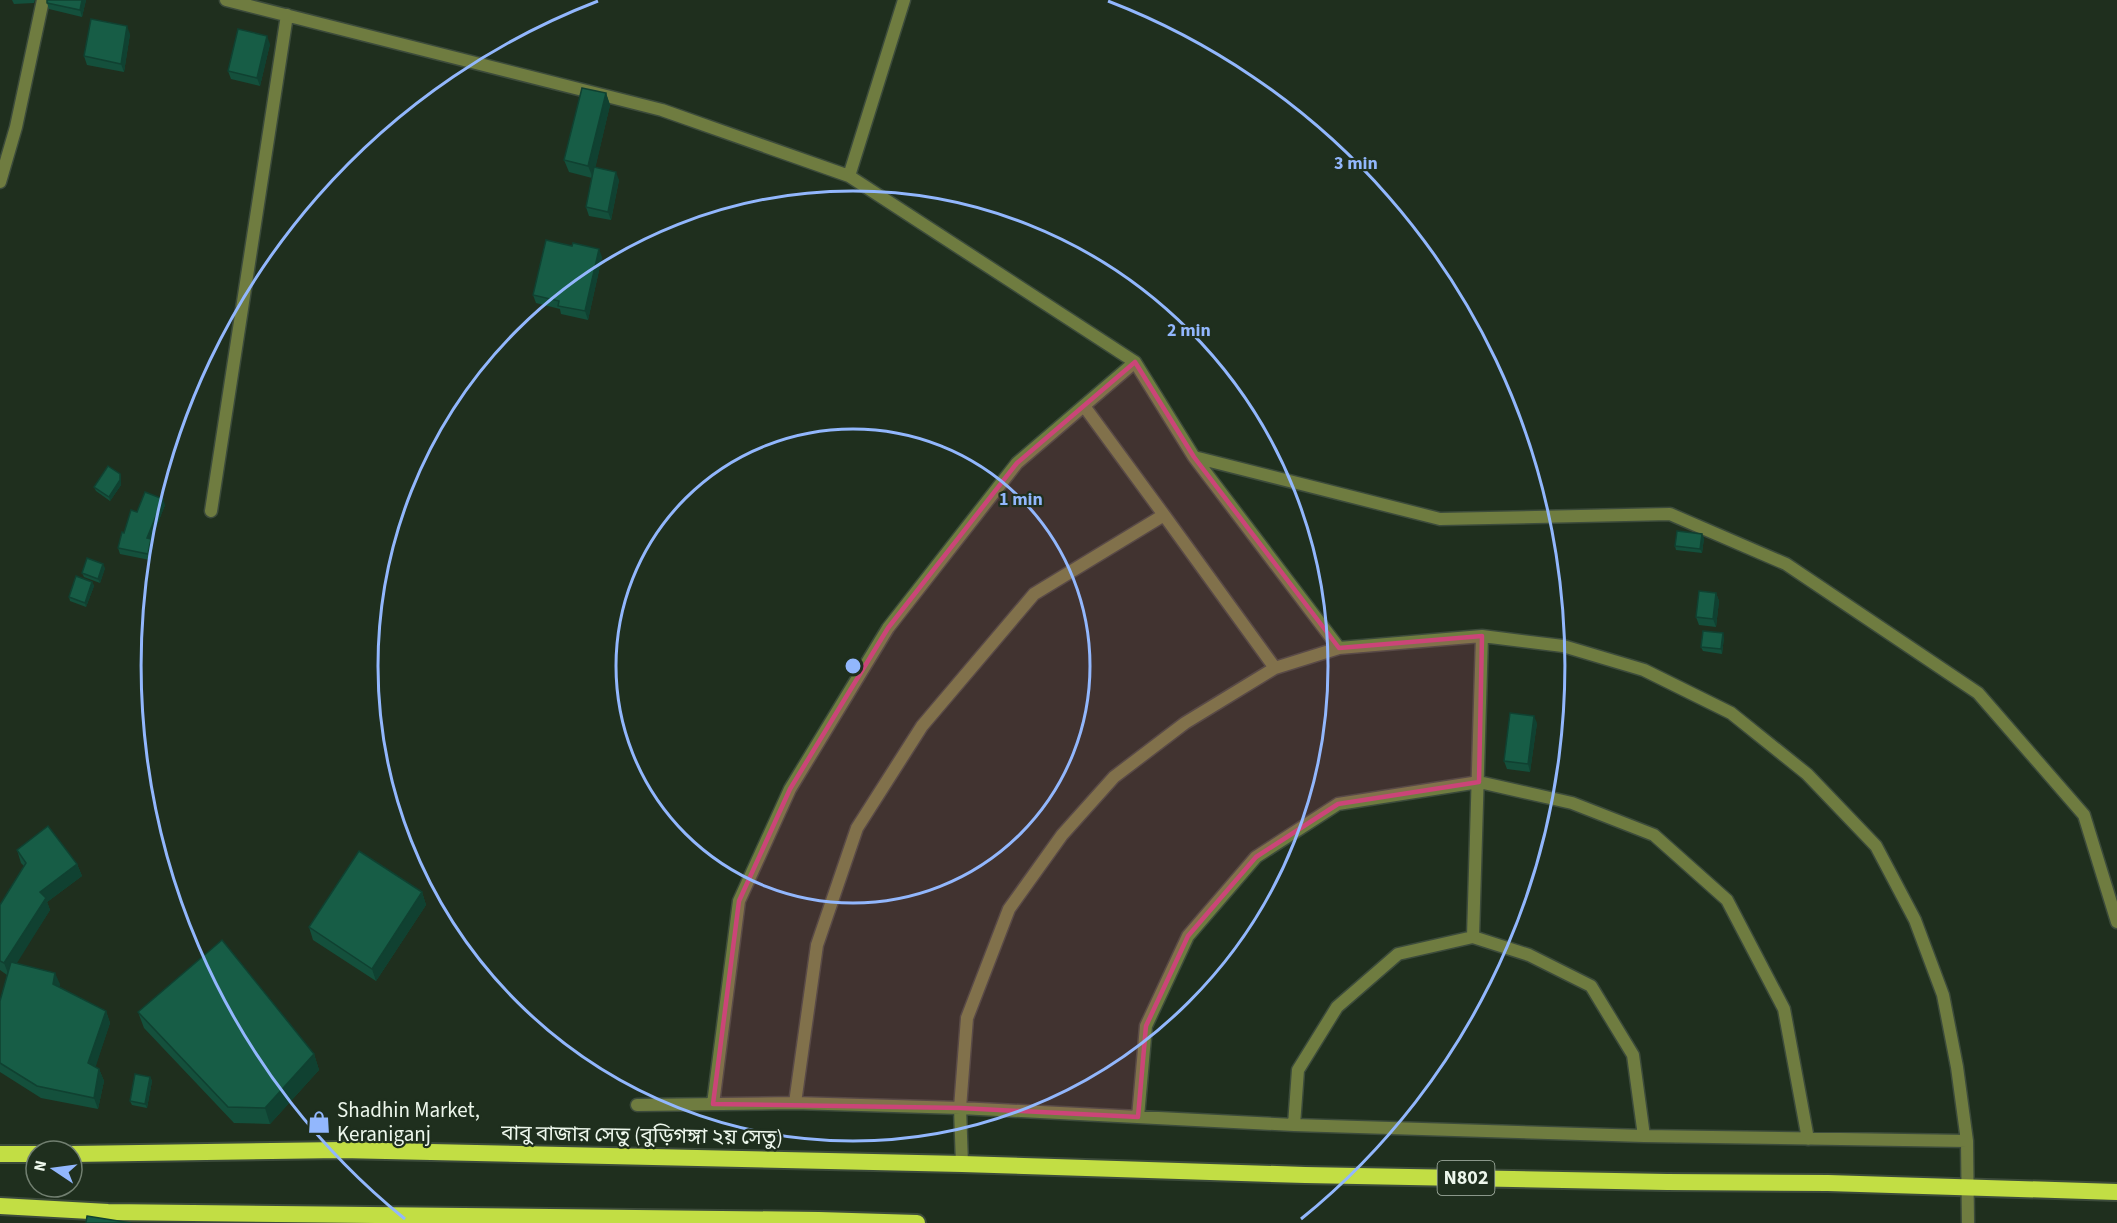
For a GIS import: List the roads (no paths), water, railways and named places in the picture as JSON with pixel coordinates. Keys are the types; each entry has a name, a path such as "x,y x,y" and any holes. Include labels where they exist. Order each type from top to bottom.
{"highway":[{"name":"বাবু বাজার সেতু (বুড়িগঙ্গা ২য় সেতু)","path":"84,1154 341,1150 962,1164"},
{"path":"0,1154 24,1154"},
{"name":"N802","path":"962,1164 1305,1175 1827,1183 2117,1192"},
{"path":"0,1206 107,1217 917,1223"}],"street":[{"path":"0,182 16,127 44,0"},
{"path":"226,0 662,110 849,176 1135,362 1194,458 1340,648"},
{"path":"849,176 904,0"},
{"path":"211,511 287,15"},
{"path":"713,1104 739,901 790,789 888,628 1017,463 1135,362"},
{"path":"1084,406 1275,668"},
{"path":"1194,458 1440,519 1670,514 1786,564 1978,693 2084,814 2117,922"},
{"path":"795,1103 817,945 857,828 922,726 1034,594 1164,515"},
{"path":"1473,937 1482,636"},
{"path":"962,1164 960,1108 967,1018 1009,909 1062,835 1114,777 1185,723 1275,668 1340,648 1482,636 1563,646 1644,670 1731,713 1807,774 1876,846 1915,920 1943,995 1957,1067 1967,1141 1968,1223"},
{"path":"1138,1117 1146,1026 1188,936 1256,856 1338,804 1479,782 1572,803 1654,835 1727,900 1784,1009 1808,1139"},
{"path":"1294,1125 1298,1070 1337,1007 1398,954 1473,937 1529,955 1591,986 1633,1055 1644,1136"},
{"path":"637,1105 795,1103 960,1108 1294,1125 1644,1136 1967,1141"}],"place":[{"name":"Shadhin Market, Keraniganj","path":"319,1122"}]}
